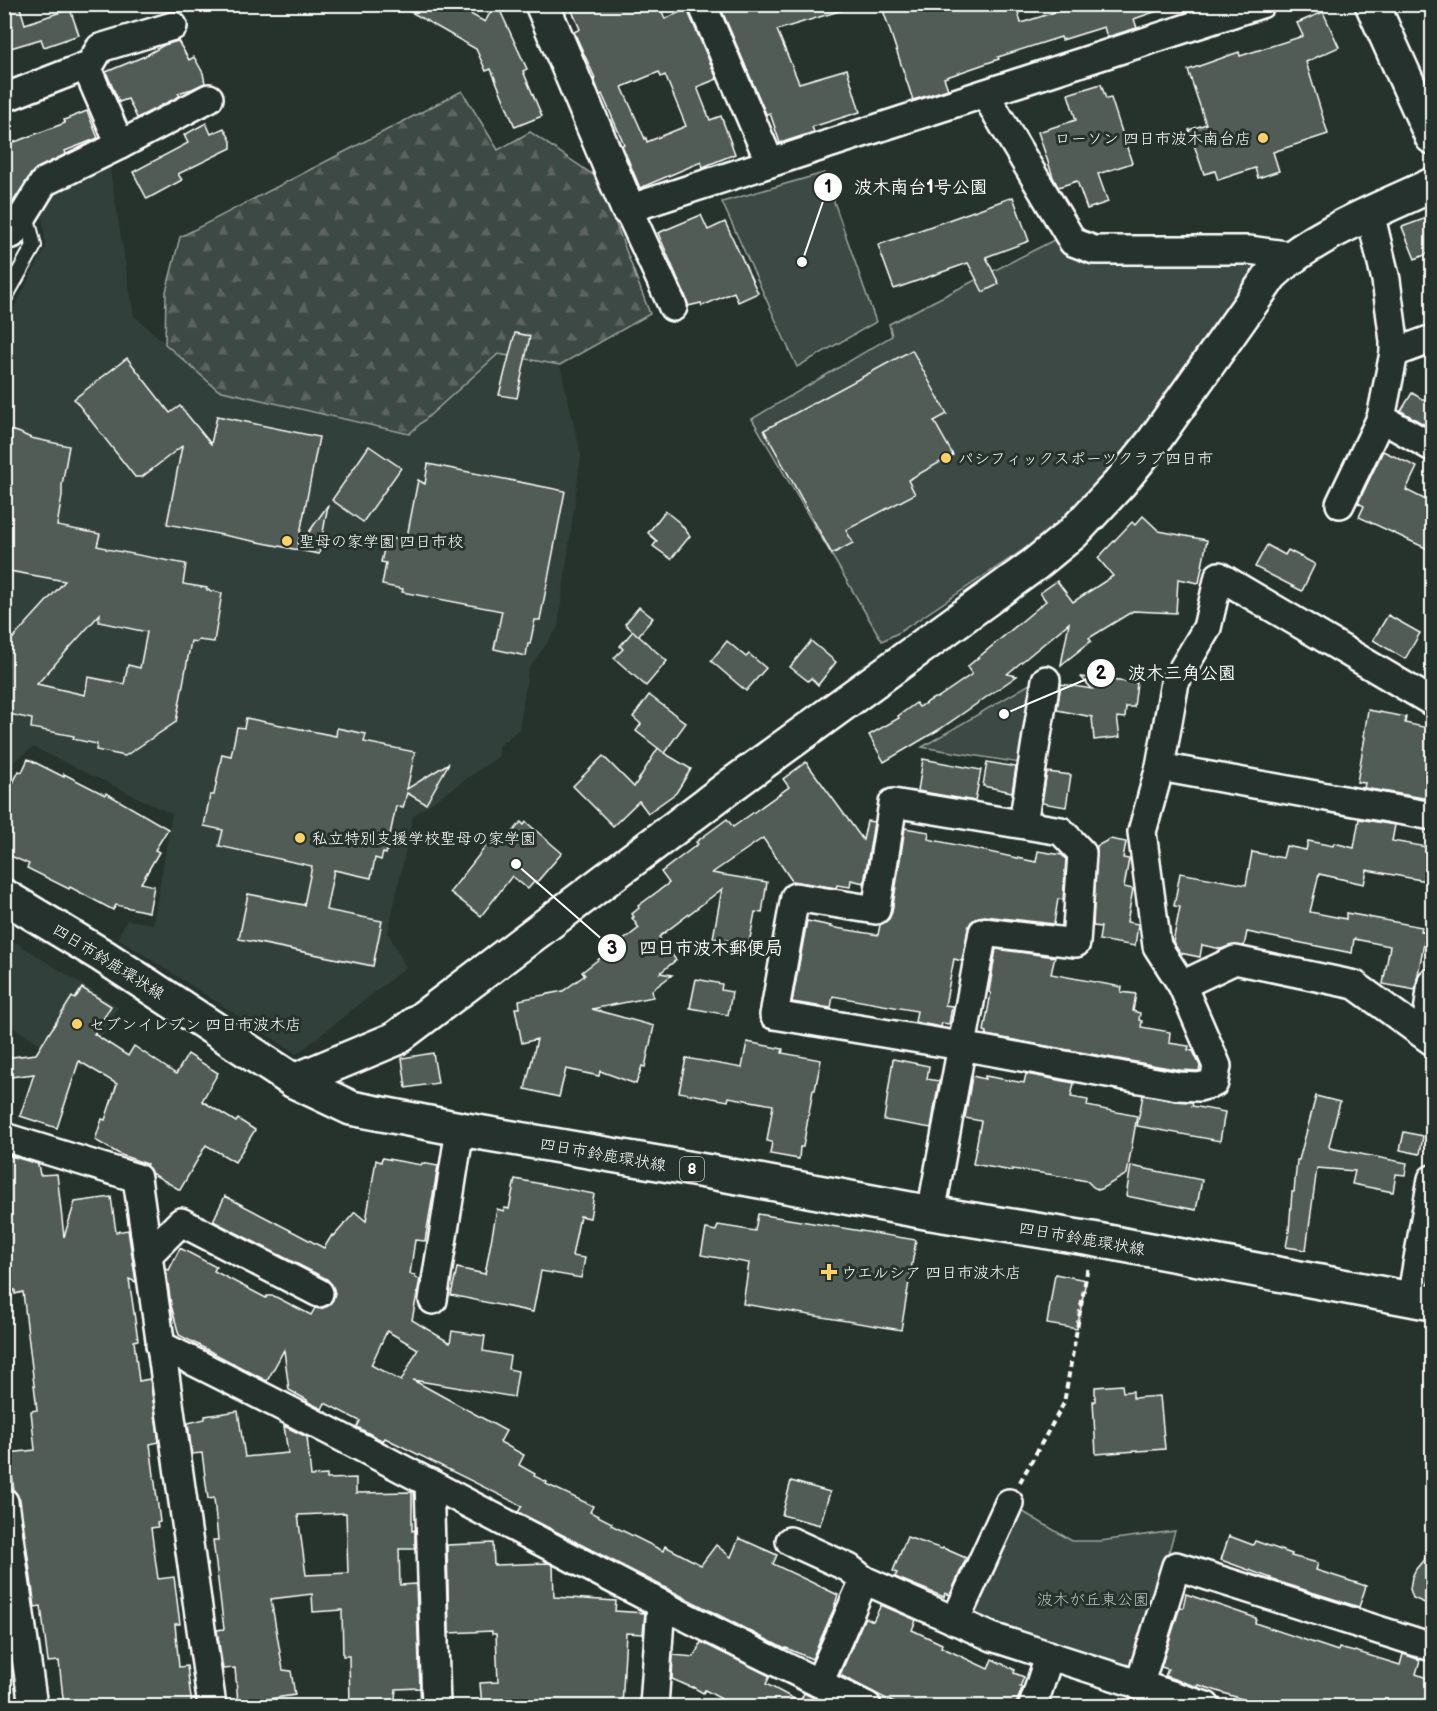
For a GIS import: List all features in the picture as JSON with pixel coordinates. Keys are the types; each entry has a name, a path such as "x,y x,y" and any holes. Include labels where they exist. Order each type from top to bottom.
{"street":[{"path":"702,4 770,163"},
{"path":"1372,4 1432,137"},
{"path":"628,209 1260,5"},
{"path":"538,9 673,307"},
{"path":"87,70 100,48 173,26"},
{"path":"4,98 86,66 120,145"},
{"path":"985,94 1073,242 1095,250 1249,250 1293,256"},
{"path":"4,235 12,234 44,182 209,98"},
{"path":"294,1081 394,1039 733,784 1034,565 1073,533 1120,483 1153,442 1271,275 1310,244 1432,185"},
{"path":"1340,504 1381,418 1394,353 1386,280 1370,213"},
{"path":"1394,353 1432,339"},
{"path":"1381,418 1432,447"},
{"path":"931,1212 961,1046 983,932 1076,943 1082,853 1061,831 893,803 876,910 795,897 774,1015 961,1046 1178,1086 1199,1087 1214,1083 1217,1066 1182,985 1157,946 1142,832 1160,767 1175,682 1207,628 1220,576 1432,702"},
{"path":"1023,823 1046,680"},
{"path":"1160,767 1432,816"},
{"name":"四日市鈴鹿環状線","path":"4,896 103,956 294,1081 351,1108 1092,1239 1422,1301"},
{"path":"1182,985 1235,960 1355,985 1432,1041"},
{"path":"1432,982 1428,1013 1432,1029"},
{"path":"433,1300 460,1129"},
{"path":"4,1137 137,1178 212,1707"},
{"path":"1422,1301 1432,1179"},
{"path":"148,1256 181,1222 320,1293"},
{"path":"160,1345 429,1482 661,1604 867,1707"},
{"path":"429,1482 436,1707"},
{"path":"4,1502 33,1707"},
{"path":"955,1621 1009,1503"},
{"path":"790,1540 849,1568 864,1580 992,1637 1206,1707"},
{"path":"1139,1686 1176,1566 1432,1647"},
{"path":"819,1683 864,1580"},
{"path":"654,1707 661,1604"},
{"path":"1033,1707 1049,1657"}],"lane":[{"path":"4,299 34,246 25,213"}],"path":[{"path":"1009,1503 1064,1403 1092,1239"}],"shaded area":[{"name":"聖母の家学園 四日市校","path":"109,164 134,316 219,390 409,434 498,354 560,365 581,455 558,627 528,670 519,729 498,747 499,756 413,816 388,933 406,967 297,1054 118,938 127,920 153,924 172,814 33,747 10,765 5,763 5,325 46,247 41,207 51,187"},
{"path":"4,935 118,1007 83,1068 5,1023"}],"green space":[{"path":"462,91 498,150 530,132 599,179 650,314 560,365 498,354 409,434 218,390 165,344 166,292 180,237"},
{"path":"824,173 876,322 797,367 722,202"},
{"name":"パシフィックスポーツクラブ四日市","path":"1060,237 1262,263 1198,347 1142,429 1095,486 1050,532 898,633 882,641 752,419 892,336 889,324"},
{"path":"1035,681 1020,763 922,747"},
{"name":"波木が丘東公園","path":"1015,1507 1072,1541 1100,1541 1175,1531 1135,1665 1125,1669 967,1614"}],"building":[{"path":"4,4 19,4 25,24 70,9 79,35 44,47 41,39 4,50"},
{"path":"397,4 452,4 485,22 497,4 527,69 523,71 542,116 515,127 491,69 486,71 476,49"},
{"path":"569,4 659,4 665,19 687,9 717,79 697,87 710,120 721,116 735,154 703,167 701,162 640,188 622,145 624,144 602,94 600,95 595,78 574,32 580,29","holes":["659,72 661,77 665,75 686,126 647,142 622,87"]},
{"path":"719,4 846,4 846,9 777,30 799,83 847,69 860,112 812,127 814,132 780,143 770,113 766,114"},
{"path":"881,4 1016,4 1021,23 1080,4 1166,4 1166,8 1134,19 1137,28 1107,37 1104,27 1062,40 1061,37 998,57 999,59 944,78 948,89 913,100"},
{"path":"1323,12 1339,47 1306,62 1328,134 1273,152 1279,171 1258,178 1255,168 1218,180 1215,171 1204,174 1189,130 1206,124 1188,70 1239,52 1240,56 1303,36 1297,23"},
{"path":"178,41 189,60 194,57 203,73 205,83 178,93 180,96 137,118 128,99 119,102 106,72 145,56 164,45"},
{"path":"1101,84 1106,99 1111,98 1132,163 1098,174 1108,202 1087,209 1077,181 1058,187 1038,132 1076,120 1068,94"},
{"path":"87,111 98,138 65,151 66,154 37,168 4,216 4,146 65,123 64,120"},
{"path":"206,123 211,134 224,128 231,141 231,148 178,174 182,180 147,199 133,172 188,143 184,135"},
{"path":"1013,197 1029,241 986,257 999,284 983,292 968,263 894,289 878,245"},
{"path":"701,215 708,230 725,222 758,293 738,302 734,292 702,306 701,303 688,306 658,233"},
{"path":"1432,216 1432,252 1415,259 1402,227"},
{"path":"515,333 530,336 517,398 499,395"},
{"path":"912,350 947,414 934,421 953,455 908,480 915,494 846,530 853,543 832,554 764,430"},
{"path":"127,358 170,413 180,406 211,444 217,416 319,437 297,549 328,505 319,554 167,524 182,446 142,477 135,477 74,399"},
{"path":"1412,393 1432,405 1432,429 1401,411"},
{"path":"4,429 31,438 69,446 57,526 100,534 97,546 106,549 186,564 183,584 222,593 214,642 191,641 176,722 125,756 96,750 97,744 73,739 74,736 31,728 32,719 4,713 4,648 65,581 4,570","holes":["100,614 99,622 147,632 140,668 128,665 124,684 88,677 85,695 37,684"]},
{"path":"369,446 401,468 363,522 332,500"},
{"path":"1383,451 1417,467 1406,490 1432,503 1432,551 1359,517 1364,506 1358,503"},
{"path":"428,464 565,491 540,620 535,620 526,656 494,649 502,611 402,592 403,589 382,585 386,563 381,562 387,537 406,542 418,480 425,484"},
{"path":"665,511 680,523 690,536 671,559 653,546 657,541 648,533"},
{"path":"1143,516 1159,531 1207,540 1199,583 1178,579 1176,613 1133,611 1089,638 1091,641 1061,665 1069,623 1007,674 1017,676 940,729 884,762 869,735 899,718 898,716 916,703 919,707 937,698 972,674 967,667 1046,601 1040,593 1057,581 1073,602 1113,576 1098,558 1132,522 1135,525"},
{"path":"1267,545 1285,555 1288,550 1315,564 1302,591 1255,567"},
{"path":"639,607 653,618 638,636 625,624"},
{"path":"1388,615 1420,633 1405,659 1373,640"},
{"path":"633,631 667,661 646,686 614,658 623,649 620,646"},
{"path":"727,641 746,657 749,654 766,668 746,691 711,661"},
{"path":"811,641 836,662 818,685 811,678 808,681 790,667"},
{"path":"1081,677 1137,683 1134,707 1126,707 1125,718 1117,717 1120,737 1094,740 1092,717 1057,710 1061,684 1092,689"},
{"path":"649,695 686,723 664,753 691,769 676,793 648,813 639,801 613,826 573,786 603,756 634,787 658,748 636,731 641,724 633,717"},
{"path":"1368,710 1406,717 1405,723 1432,729 1430,799 1364,788 1365,783 1357,782"},
{"path":"246,718 336,736 337,728 366,734 364,742 415,752 407,789 449,763 426,804 407,793 403,808 396,806 386,854 383,853 381,860 375,858 371,878 334,870 326,910 382,921 373,966 239,939 248,894 304,905 312,866 219,846 223,830 204,826 210,795 214,795 222,754 231,756 237,727 244,728"},
{"path":"28,759 105,795 106,793 168,829 155,850 159,852 141,883 154,886 149,912 116,905 113,910 27,868 29,864 4,853 4,801 19,771 22,772"},
{"path":"923,759 981,770 975,801 918,791"},
{"path":"806,762 863,840 867,821 874,822 864,883 851,880 850,887 837,885 836,888 792,881 763,838 712,873 767,882 762,913 755,912 749,944 713,938 722,889 659,937 676,960 660,973 672,975 652,990 653,997 592,1009 654,1026 645,1067 642,1066 636,1084 600,1071 599,1076 566,1069 559,1097 525,1089 537,1039 522,1043 515,1008 520,1008 519,1000 563,991 585,975 582,972 639,928 632,914 639,908 638,906 669,883 661,872 727,819 733,827 789,787 783,779"},
{"path":"987,762 1016,767 1012,792 983,786"},
{"path":"1047,772 1071,775 1066,807 1042,803"},
{"path":"1359,819 1395,825 1392,841 1432,848 1432,882 1367,870 1364,884 1319,874 1310,912 1346,919 1346,913 1422,927 1421,931 1426,933 1415,990 1383,984 1390,946 1354,939 1352,953 1247,932 1244,946 1229,946 1221,949 1202,945 1200,957 1180,953 1173,942 1180,907 1174,906 1180,873 1246,885 1252,852 1283,858 1286,846 1306,850 1308,841 1333,846 1334,843 1354,848"},
{"path":"521,822 524,825 526,822 562,853 528,889 512,876 481,916 450,892 497,832 506,840"},
{"path":"905,828 929,832 928,839 1036,862 1038,851 1062,855 1066,859 1063,900 1058,899 1054,924 985,916 978,917 971,922 962,961 954,959 945,1005 952,1006 949,1024 942,1023 941,1027 915,1022 917,1011 833,996 831,1008 792,1002 807,921 878,935 880,925 889,919"},
{"path":"1110,839 1126,842 1123,858 1129,859 1124,887 1133,889 1127,922 1138,924 1135,946 1099,940 1101,927 1093,926 1097,846"},
{"path":"996,949 1055,957 1051,974 1122,987 1121,992 1136,994 1133,1011 1140,1013 1141,1027 1170,1032 1169,1043 1189,1046 1188,1050 1193,1051 1200,1066 1199,1071 1180,1070 986,1035 987,1032 984,1031"},
{"path":"696,979 722,984 721,990 732,992 728,1015 690,1008"},
{"path":"82,988 111,1006 94,1034 128,1056 134,1046 176,1074 188,1054 218,1073 202,1101 236,1122 238,1119 255,1130 235,1162 206,1145 180,1190 151,1173 147,1164 121,1155 95,1140 102,1119 105,1120 117,1084 79,1061 57,1128 20,1116 34,1074 4,1078 4,1058 36,1054 72,997 75,999"},
{"path":"747,1042 783,1049 782,1053 821,1060 799,1159 770,1154 772,1142 767,1141 773,1105 729,1097 728,1101 679,1092 686,1058 742,1068"},
{"path":"433,1053 438,1083 406,1088 402,1058"},
{"path":"893,1059 929,1066 927,1079 939,1081 931,1128 884,1120"},
{"path":"1026,1074 1074,1083 1071,1097 1088,1100 1087,1106 1137,1116 1127,1174 1099,1190 1087,1181 973,1164 981,1121 965,1118 972,1076 1024,1083"},
{"path":"1143,1095 1193,1102 1192,1106 1225,1112 1220,1141 1137,1126"},
{"path":"1316,1096 1340,1102 1330,1148 1407,1163 1405,1175 1396,1174 1393,1192 1352,1184 1355,1171 1317,1168 1306,1250 1286,1247 1297,1160 1299,1160"},
{"path":"1404,1132 1423,1136 1420,1154 1400,1150"},
{"path":"4,1154 38,1164 40,1175 57,1174 64,1237 75,1202 111,1197 116,1232 128,1230 136,1282 129,1279 138,1340 134,1341 139,1381 150,1379 159,1442 150,1444 160,1522 157,1523 158,1527 151,1528 158,1579 174,1577 180,1624 175,1624 179,1667 187,1666 192,1707 64,1707 59,1661 48,1662 41,1606 35,1607 20,1500 14,1491 9,1453 35,1450 31,1411 37,1410 23,1292 15,1294 15,1290 10,1291 10,1285 4,1286"},
{"path":"382,1158 438,1166 425,1241 415,1240 410,1274 420,1279 412,1320 450,1343 452,1331 485,1336 483,1351 510,1356 508,1369 518,1371 514,1397 413,1380 506,1431 500,1442 524,1455 519,1465 547,1482 546,1484 593,1506 590,1512 612,1523 611,1525 663,1551 665,1546 701,1565 716,1545 731,1557 739,1538 777,1555 773,1564 838,1595 812,1659 785,1649 518,1512 522,1506 385,1438 383,1441 357,1427 360,1421 325,1403 322,1409 306,1401 289,1390 284,1350 267,1381 179,1335 171,1305 166,1269 169,1270 180,1248 216,1267 214,1271 266,1298 274,1296 311,1315 315,1308 328,1306 333,1300 335,1293 327,1279 213,1221 225,1196 324,1248 332,1235 334,1236 355,1212 366,1221 376,1160 381,1162","holes":["387,1331 418,1349 401,1381 371,1365"]},
{"path":"1131,1166 1202,1180 1196,1210 1126,1196"},
{"path":"515,1179 594,1194 590,1218 580,1216 572,1256 585,1258 581,1278 541,1271 533,1312 451,1295 457,1268 485,1274 497,1209 504,1211 505,1208 509,1209"},
{"name":"ウエルシア 四日市波木店","path":"758,1214 916,1240 901,1330 743,1304 749,1263 701,1255 706,1229 716,1231 718,1225 755,1231"},
{"path":"1055,1274 1086,1280 1077,1329 1047,1324"},
{"path":"1122,1385 1123,1392 1133,1391 1133,1398 1160,1396 1165,1449 1096,1454 1093,1401 1095,1401 1095,1387"},
{"path":"238,1411 245,1457 288,1453 284,1426 307,1437 311,1476 327,1475 327,1479 356,1478 356,1493 412,1492 412,1531 415,1530 415,1549 399,1549 400,1585 416,1584 420,1688 396,1689 394,1707 350,1707 349,1656 343,1656 342,1610 313,1612 312,1594 271,1599 283,1670 291,1671 295,1695 269,1699 270,1707 252,1707 251,1701 238,1702 235,1668 223,1669 217,1630 224,1629 213,1540 218,1540 214,1498 208,1499 202,1453 192,1454 188,1423 205,1419 205,1416","holes":["346,1513 348,1573 306,1575 298,1515"]},
{"path":"791,1481 830,1492 820,1525 782,1515"},
{"path":"1229,1536 1253,1545 1255,1541 1292,1554 1291,1556 1318,1563 1316,1570 1366,1586 1359,1607 1270,1579 1221,1560"},
{"path":"907,1537 966,1558 950,1595 945,1593 944,1597 895,1577 897,1573 893,1571"},
{"path":"493,1543 494,1565 549,1563 553,1565 554,1597 616,1601 615,1611 645,1613 643,1634 626,1633 622,1707 482,1707 480,1683 498,1682 496,1634 492,1634 492,1631 449,1633 447,1545"},
{"path":"1432,1550 1432,1606 1413,1598 1410,1589 1416,1569"},
{"path":"1186,1594 1256,1618 1255,1623 1338,1651 1339,1648 1355,1651 1400,1665 1403,1654 1420,1660 1416,1674 1432,1680 1432,1707 1266,1707 1165,1676 1168,1669 1161,1667"},
{"path":"881,1605 916,1620 912,1630 942,1644 941,1647 988,1669 992,1659 1015,1670 1014,1673 1024,1677 1015,1707 902,1707 840,1675 865,1617 873,1621"},
{"path":"701,1642 770,1676 766,1684 800,1702 804,1693 822,1702 820,1707 736,1707 705,1690 703,1693 672,1679 673,1655 694,1657"}],"place":[{"name":"ローソン 四日市波木南台店","path":"1263,138"},
{"name":"波木南台1号公園","path":"802,262"},
{"name":"パシフィックスポーツクラブ四日市","path":"946,458"},
{"name":"聖母の家学園 四日市校","path":"287,541"},
{"name":"波木三角公園","path":"1004,714"},
{"name":"私立特別支援学校聖母の家学園","path":"300,838"},
{"name":"四日市波木郵便局","path":"516,864"},
{"name":"セブンイレブン 四日市波木店","path":"77,1024"},
{"name":"ウエルシア 四日市波木店","path":"829,1272"}]}
